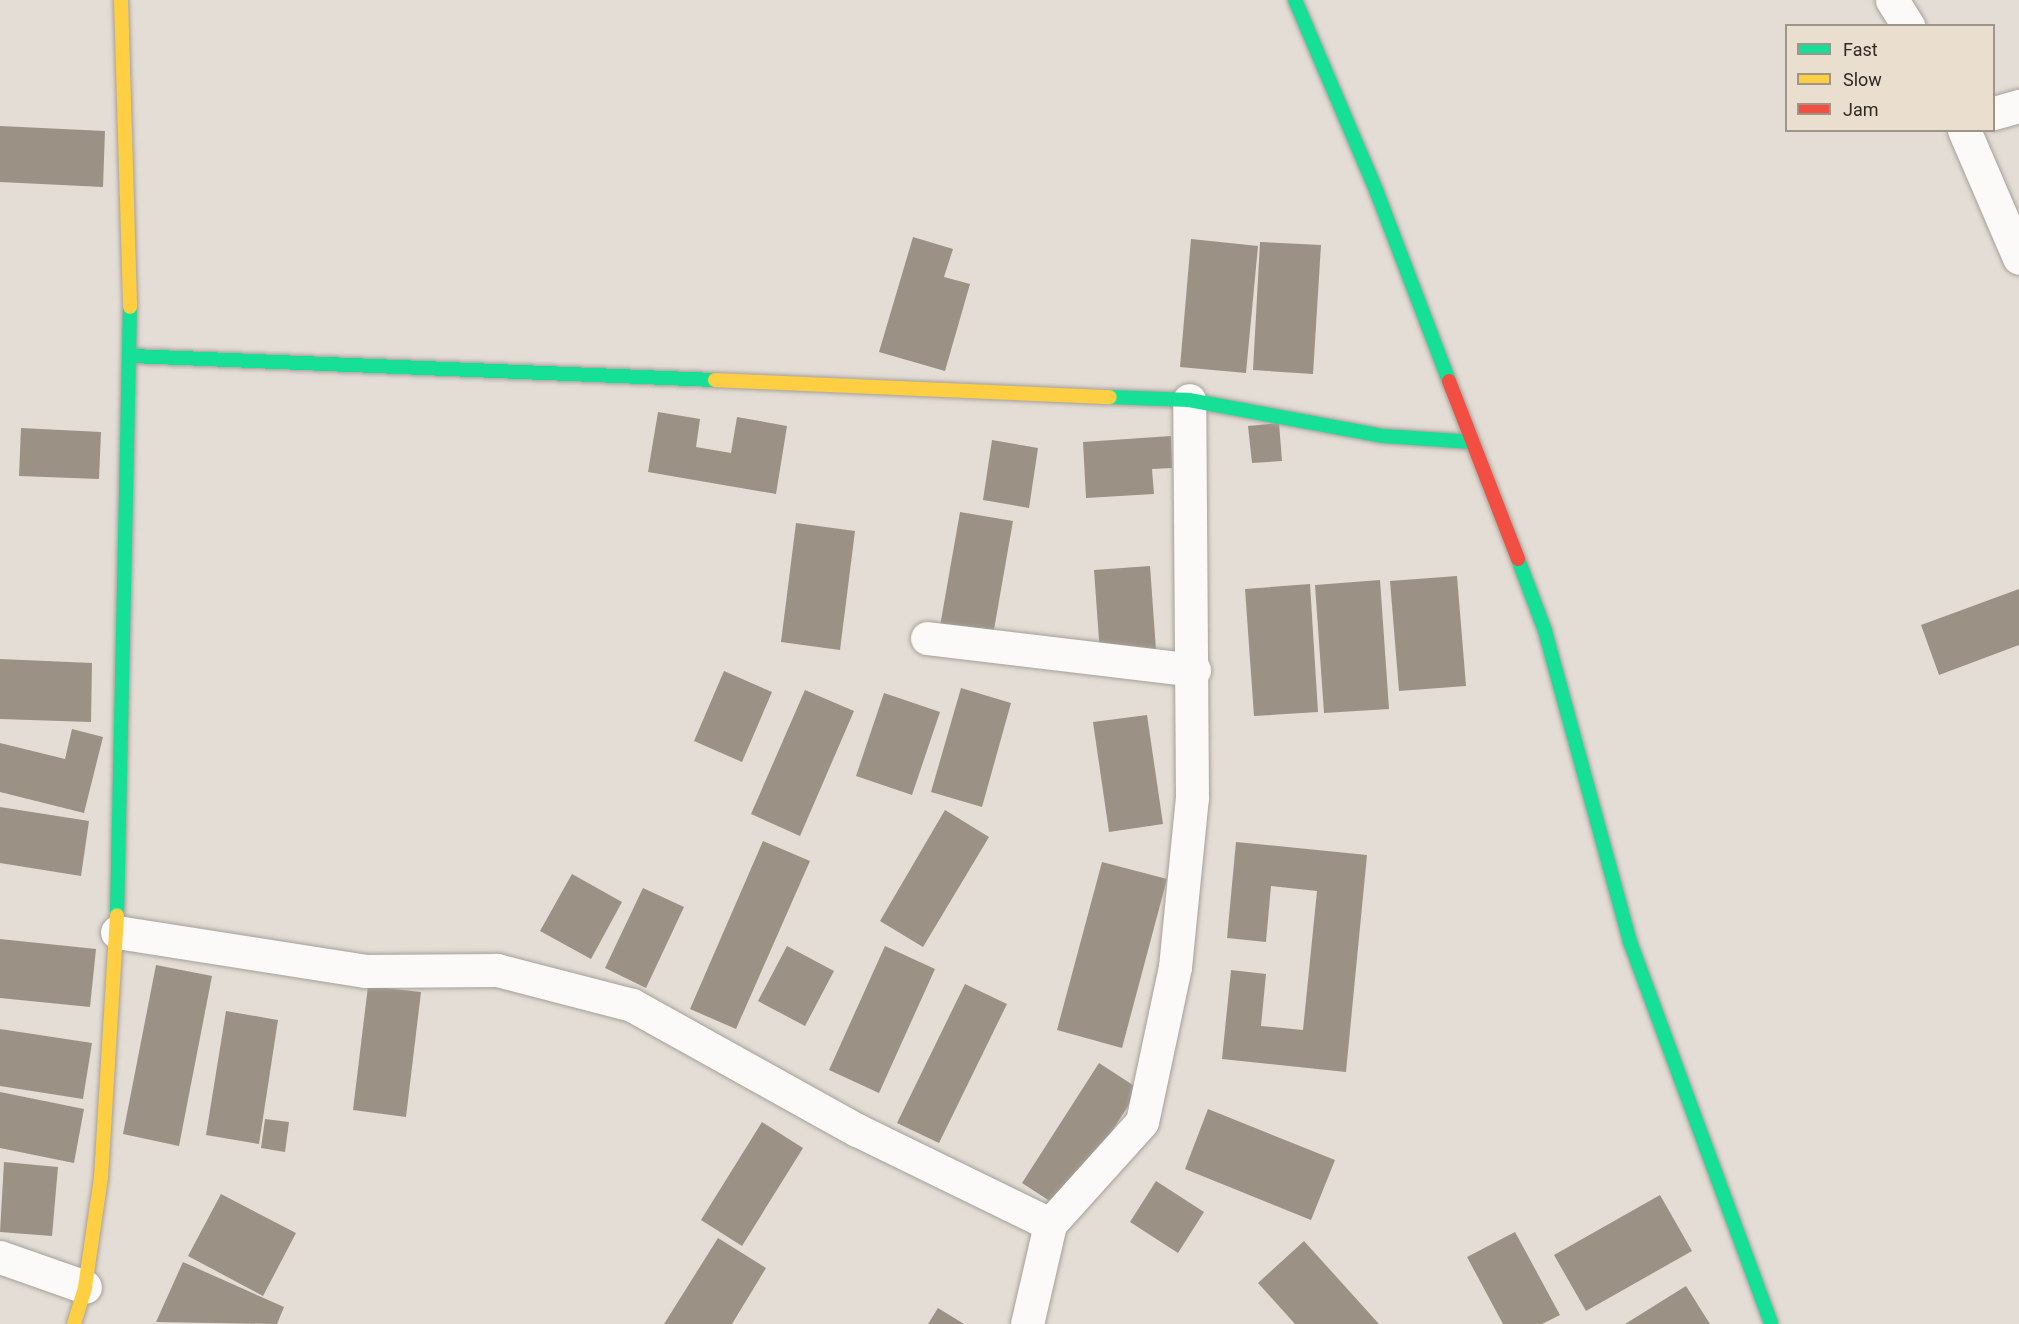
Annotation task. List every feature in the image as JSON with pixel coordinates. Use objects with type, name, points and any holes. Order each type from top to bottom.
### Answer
[{"type":"street","points":[[74,1324],[85,1287],[101,1178],[117,932],[132,356],[122,0]]},
{"type":"street","points":[[1295,0],[1376,190],[1558,672],[1630,942],[1772,1324]]},
{"type":"street","points":[[1892,0],[1907,24]]},
{"type":"street","points":[[1995,113],[2019,106]]},
{"type":"street","points":[[1965,132],[2019,258]]},
{"type":"street","points":[[132,356],[1190,400],[1384,436],[1472,442]]},
{"type":"street","points":[[1027,1324],[1050,1224],[1142,1122],[1175,967],[1192,798],[1190,735],[1194,670],[1190,400]]},
{"type":"street","points":[[927,638],[1194,670]]},
{"type":"street","points":[[117,932],[365,971],[497,970],[632,1005],[856,1130],[1050,1224]]},
{"type":"street","points":[[0,1257],[85,1287]]},
{"type":"building","points":[[0,126],[105,131],[103,187],[0,182]]},
{"type":"building","points":[[913,237],[953,249],[944,277],[970,284],[945,371],[879,352]]},
{"type":"building","points":[[1191,239],[1258,246],[1246,373],[1180,367]]},
{"type":"building","points":[[1260,242],[1321,245],[1313,374],[1253,370]]},
{"type":"building","points":[[658,412],[700,419],[696,447],[731,453],[737,417],[787,426],[776,494],[648,472]]},
{"type":"building","points":[[1279,423],[1282,461],[1252,463],[1248,426]]},
{"type":"building","points":[[21,428],[101,432],[99,479],[19,476]]},
{"type":"building","points":[[1171,436],[1172,468],[1152,469],[1154,494],[1086,498],[1083,442]]},
{"type":"building","points":[[992,440],[1038,448],[1029,508],[983,500]]},
{"type":"building","points":[[960,512],[1013,521],[992,641],[939,632]]},
{"type":"building","points":[[796,523],[855,531],[840,650],[781,642]]},
{"type":"building","points":[[1150,566],[1156,650],[1100,654],[1094,570]]},
{"type":"building","points":[[1457,576],[1466,686],[1399,691],[1390,581]]},
{"type":"building","points":[[1380,580],[1389,709],[1324,713],[1315,585]]},
{"type":"building","points":[[1310,584],[1318,712],[1254,716],[1245,589]]},
{"type":"building","points":[[2019,589],[2019,645],[1939,675],[1921,625]]},
{"type":"building","points":[[0,659],[92,663],[91,722],[0,719]]},
{"type":"building","points":[[724,671],[772,692],[742,762],[694,741]]},
{"type":"building","points":[[961,688],[1011,703],[982,807],[931,792]]},
{"type":"building","points":[[805,690],[854,711],[800,836],[751,814]]},
{"type":"building","points":[[884,693],[940,712],[912,795],[856,776]]},
{"type":"building","points":[[1147,715],[1163,824],[1109,832],[1093,722]]},
{"type":"building","points":[[72,729],[103,737],[84,813],[0,792],[0,743],[65,759]]},
{"type":"building","points":[[0,807],[89,821],[81,876],[0,863]]},
{"type":"building","points":[[945,810],[989,837],[923,947],[880,921]]},
{"type":"building","points":[[763,841],[810,861],[736,1029],[690,1009]]},
{"type":"building","points":[[1236,842],[1367,855],[1346,1072],[1222,1059],[1231,970],[1266,974],[1261,1026],[1303,1030],[1317,891],[1271,886],[1266,942],[1227,938]]},
{"type":"building","points":[[1102,862],[1167,879],[1122,1048],[1057,1030]]},
{"type":"building","points":[[572,874],[622,902],[591,959],[540,931]]},
{"type":"building","points":[[643,888],[684,907],[646,988],[605,968]]},
{"type":"building","points":[[0,939],[96,949],[90,1007],[0,998]]},
{"type":"building","points":[[787,946],[834,971],[805,1026],[758,1001]]},
{"type":"building","points":[[885,946],[935,969],[879,1093],[829,1070]]},
{"type":"building","points":[[156,965],[212,976],[179,1146],[123,1134]]},
{"type":"building","points":[[965,984],[1007,1004],[939,1143],[897,1123]]},
{"type":"building","points":[[368,986],[421,992],[406,1117],[353,1110]]},
{"type":"building","points":[[226,1011],[278,1020],[259,1144],[206,1135]]},
{"type":"building","points":[[0,1029],[92,1043],[83,1099],[0,1086]]},
{"type":"building","points":[[1099,1063],[1139,1089],[1062,1209],[1022,1183]]},
{"type":"building","points":[[0,1092],[84,1109],[74,1163],[0,1148]]},
{"type":"building","points":[[1208,1109],[1335,1160],[1311,1220],[1185,1169]]},
{"type":"building","points":[[265,1119],[289,1122],[285,1152],[261,1148]]},
{"type":"building","points":[[762,1122],[803,1148],[742,1246],[701,1220]]},
{"type":"building","points":[[4,1162],[58,1167],[52,1236],[0,1232]]},
{"type":"building","points":[[1156,1181],[1204,1212],[1178,1253],[1130,1222]]},
{"type":"building","points":[[221,1194],[296,1233],[263,1296],[188,1256]]},
{"type":"building","points":[[1660,1195],[1692,1251],[1586,1311],[1554,1255]]},
{"type":"building","points":[[1515,1232],[1560,1315],[1542,1324],[1503,1324],[1467,1257]]},
{"type":"building","points":[[718,1238],[766,1268],[732,1324],[664,1324]]},
{"type":"building","points":[[1304,1241],[1379,1324],[1295,1324],[1258,1283]]},
{"type":"building","points":[[183,1262],[284,1307],[277,1324],[156,1322]]},
{"type":"building","points":[[1686,1286],[1710,1324],[1625,1324]]},
{"type":"building","points":[[938,1308],[964,1324],[928,1324]]},
{"type":"traffic: fast","points":[[1295,0],[1376,190],[1449,381]]},
{"type":"traffic: fast","points":[[117,915],[130,307]]},
{"type":"traffic: fast","points":[[132,356],[715,380]]},
{"type":"traffic: fast","points":[[1110,397],[1189,400],[1384,436],[1472,442]]},
{"type":"traffic: fast","points":[[1518,559],[1545,631],[1630,942],[1771,1324]]},
{"type":"traffic: slow","points":[[121,0],[130,307]]},
{"type":"traffic: slow","points":[[715,380],[1110,397]]},
{"type":"traffic: slow","points":[[74,1324],[85,1287],[101,1177],[117,915]]},
{"type":"traffic: jam","points":[[1449,381],[1518,559]]}]
